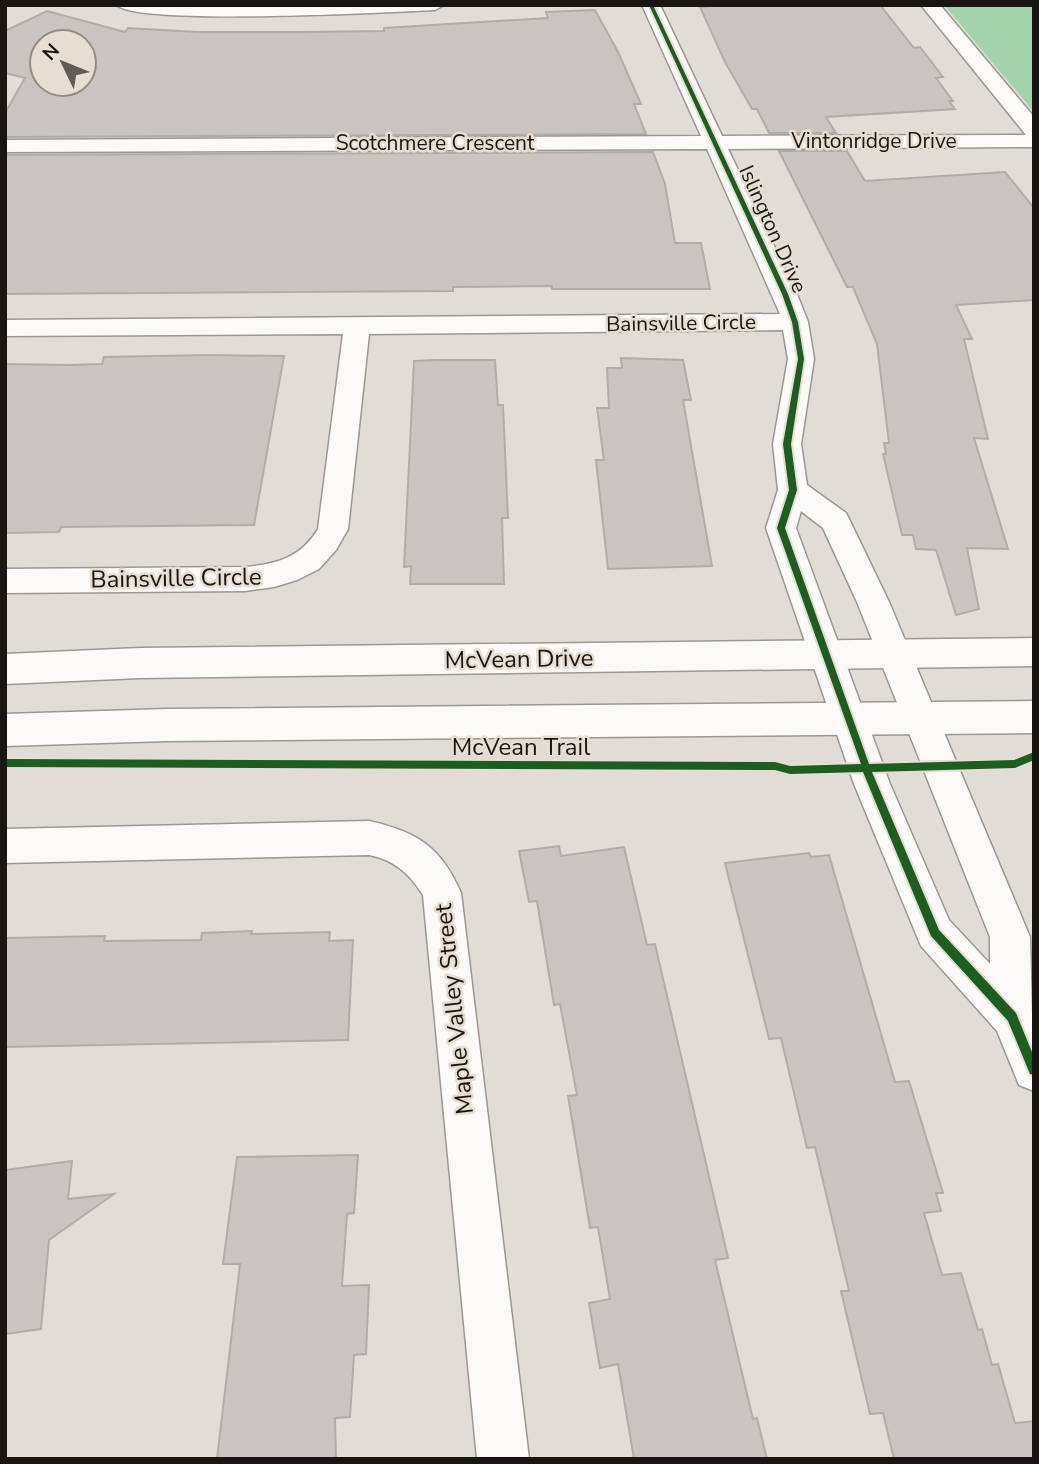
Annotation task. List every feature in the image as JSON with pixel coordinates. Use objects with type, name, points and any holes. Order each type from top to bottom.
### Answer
[{"type":"main road","name":"McVean Drive","points":[[5,669],[140,663],[1034,652]]},
{"type":"main road","points":[[5,730],[167,725],[1034,717]]},
{"type":"street","points":[[126,5],[220,11],[368,9],[435,5]]},
{"type":"street","points":[[651,5],[715,142]]},
{"type":"street","points":[[930,5],[1034,131]]},
{"type":"street","name":"Vintonridge Drive","points":[[715,142],[1034,141]]},
{"type":"street","name":"Scotchmere Crescent","points":[[5,146],[715,142]]},
{"type":"street","name":"Islington Drive","points":[[715,142],[794,322],[801,359],[787,444],[793,490],[781,528],[872,784],[935,933],[1012,1017]]},
{"type":"street","name":"Bainsville Circle","points":[[5,328],[794,322]]},
{"type":"street","name":"Bainsville Circle","points":[[5,581],[246,579],[277,576],[299,568],[316,556],[333,529],[357,326]]},
{"type":"street","points":[[793,490],[835,522],[873,602],[1010,937],[1012,1017],[1034,1070]]},
{"type":"street","name":"Maple Valley Street","points":[[5,846],[369,838],[393,842],[411,852],[431,869],[442,893],[503,1459]]},
{"type":"green space","points":[[944,5],[1034,5],[1034,112]]},
{"type":"building","points":[[880,5],[914,48],[920,47],[943,77],[936,78],[953,101],[949,101],[955,109],[826,117],[836,133],[769,133],[757,109],[752,109],[725,62],[700,7]]},
{"type":"building","points":[[595,10],[618,52],[641,104],[634,104],[646,134],[5,137],[5,113],[25,78],[5,73],[5,31],[47,11],[125,32],[128,28],[197,32],[384,31],[384,28],[548,18],[546,12]]},
{"type":"building","points":[[779,151],[847,151],[865,181],[1005,172],[1034,208],[1034,300],[956,305],[972,339],[964,339],[988,439],[974,438],[1008,549],[967,548],[979,609],[956,615],[936,550],[916,549],[913,535],[902,535],[883,454],[886,454],[884,443],[889,443],[877,344],[853,287],[847,287]]},
{"type":"building","points":[[653,152],[665,184],[675,243],[701,243],[710,289],[552,289],[552,286],[453,287],[453,291],[5,294],[5,155]]},
{"type":"building","points":[[284,356],[254,525],[61,527],[59,532],[5,533],[5,364],[102,364],[104,357]]},
{"type":"building","points":[[621,358],[683,360],[691,400],[683,400],[712,566],[608,569],[596,460],[604,460],[597,408],[609,408],[607,368],[622,368]]},
{"type":"building","points":[[495,360],[498,405],[503,405],[508,518],[502,518],[504,584],[410,584],[411,566],[404,567],[414,361]]},
{"type":"building","points":[[559,846],[561,856],[624,847],[647,945],[655,944],[728,1258],[715,1260],[753,1419],[757,1418],[767,1459],[634,1459],[618,1364],[600,1368],[589,1303],[610,1299],[598,1227],[590,1228],[568,1096],[577,1095],[560,1004],[554,1005],[537,901],[529,902],[519,851]]},
{"type":"building","points":[[809,853],[811,857],[829,855],[895,1082],[909,1081],[943,1193],[936,1193],[941,1211],[924,1213],[942,1275],[961,1273],[992,1365],[998,1364],[1015,1423],[1034,1421],[1034,1459],[894,1459],[883,1413],[870,1414],[841,1291],[849,1291],[815,1147],[807,1148],[781,1038],[769,1039],[725,863]]},
{"type":"building","points":[[252,931],[251,934],[330,932],[329,941],[353,940],[348,1040],[5,1047],[5,938],[105,936],[104,941],[201,940],[202,933]]},
{"type":"building","points":[[358,1155],[354,1213],[347,1214],[342,1286],[369,1285],[366,1354],[354,1355],[350,1417],[335,1418],[336,1459],[217,1459],[240,1264],[223,1264],[237,1157]]},
{"type":"building","points":[[72,1161],[68,1199],[114,1194],[49,1240],[41,1329],[5,1334],[5,1170]]},
{"type":"cycle path","points":[[651,5],[785,294],[795,322],[801,359],[787,444],[793,490],[781,528],[872,784],[935,933],[1012,1017],[1034,1070]]},
{"type":"cycle path","name":"McVean Trail","points":[[5,763],[775,766],[790,770],[1015,764],[1034,756]]}]
